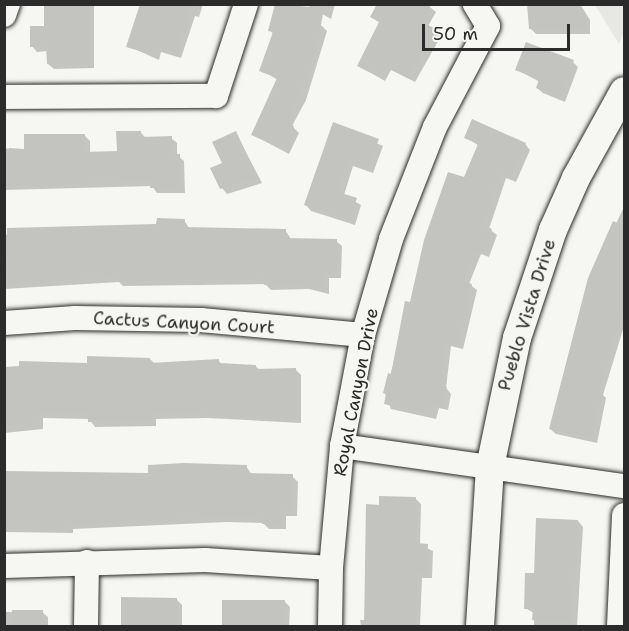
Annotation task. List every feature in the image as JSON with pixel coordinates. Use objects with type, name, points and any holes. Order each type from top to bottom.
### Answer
[{"type":"street","points":[[4,15],[8,4]]},
{"type":"street","points":[[4,97],[216,96],[246,4]]},
{"type":"street","name":"Royal Canyon Drive","points":[[330,627],[331,568],[342,446],[363,335],[391,239],[435,127],[488,26],[475,4]]},
{"type":"street","name":"Pueblo Vista Drive","points":[[480,627],[490,467],[504,387],[543,257],[576,178],[624,91]]},
{"type":"street","name":"Cactus Canyon Court","points":[[4,322],[75,318],[201,320],[363,335]]},
{"type":"street","points":[[342,446],[624,486]]},
{"type":"street","points":[[619,627],[624,515]]},
{"type":"street","points":[[4,566],[205,560],[331,568]]},
{"type":"street","points":[[86,627],[87,562]]},
{"type":"shaded area","points":[[595,5],[624,5],[624,32],[619,44]]},
{"type":"building","points":[[44,4],[88,4],[89,64],[47,64],[46,46],[30,47],[30,26],[44,26]]},
{"type":"building","points":[[140,4],[192,4],[176,54],[155,47],[153,55],[126,47]]},
{"type":"building","points":[[275,4],[324,8],[315,58],[286,122],[294,126],[284,149],[251,135],[277,78],[259,71],[273,32],[268,31]]},
{"type":"building","points":[[377,4],[431,4],[422,22],[436,29],[409,77],[385,66],[379,77],[357,66],[379,22],[370,17]]},
{"type":"building","points":[[527,4],[578,4],[579,13],[585,12],[586,29],[529,29]]},
{"type":"building","points":[[526,42],[574,60],[560,97],[536,88],[539,79],[515,70]]},
{"type":"building","points":[[472,119],[526,143],[510,178],[500,173],[483,225],[492,229],[483,253],[475,250],[463,281],[472,284],[457,345],[446,342],[440,386],[447,387],[442,405],[433,403],[431,415],[384,404],[386,394],[383,393],[388,373],[391,374],[405,301],[410,302],[424,240],[448,172],[464,177],[478,144],[464,138]]},
{"type":"building","points":[[333,122],[379,139],[367,169],[348,161],[338,192],[357,198],[349,220],[304,205]]},
{"type":"building","points":[[116,131],[141,131],[141,137],[172,136],[172,154],[180,154],[180,188],[150,188],[150,181],[8,186],[9,148],[24,149],[24,134],[85,134],[85,152],[117,151]]},
{"type":"building","points":[[236,131],[257,177],[220,189],[210,168],[222,163],[212,142]]},
{"type":"building","points":[[157,218],[185,219],[184,227],[286,229],[286,238],[337,239],[336,273],[324,273],[324,289],[305,288],[305,284],[264,285],[263,279],[116,281],[116,277],[8,284],[7,228],[156,224]]},
{"type":"building","points":[[613,221],[624,226],[624,310],[598,390],[602,391],[592,438],[549,429],[588,278]]},
{"type":"building","points":[[87,356],[150,358],[150,363],[219,359],[219,363],[256,365],[256,369],[296,368],[296,418],[203,416],[203,413],[151,414],[152,421],[88,422],[88,414],[38,413],[39,424],[4,425],[4,367],[19,366],[19,361],[87,363]]},
{"type":"building","points":[[184,463],[247,465],[247,473],[293,474],[292,511],[281,511],[281,524],[262,524],[262,518],[220,517],[68,524],[68,528],[4,526],[4,471],[148,473],[148,465]]},
{"type":"building","points":[[379,496],[416,497],[415,543],[428,544],[427,573],[417,573],[415,627],[364,627],[366,504],[379,505]]},
{"type":"building","points":[[536,518],[578,520],[572,621],[532,620],[533,609],[524,609],[525,573],[534,573]]},
{"type":"building","points":[[121,597],[177,598],[177,623],[121,627]]},
{"type":"building","points":[[222,600],[285,600],[285,626],[222,626]]},
{"type":"building","points":[[12,610],[43,610],[43,626],[12,626]]}]
